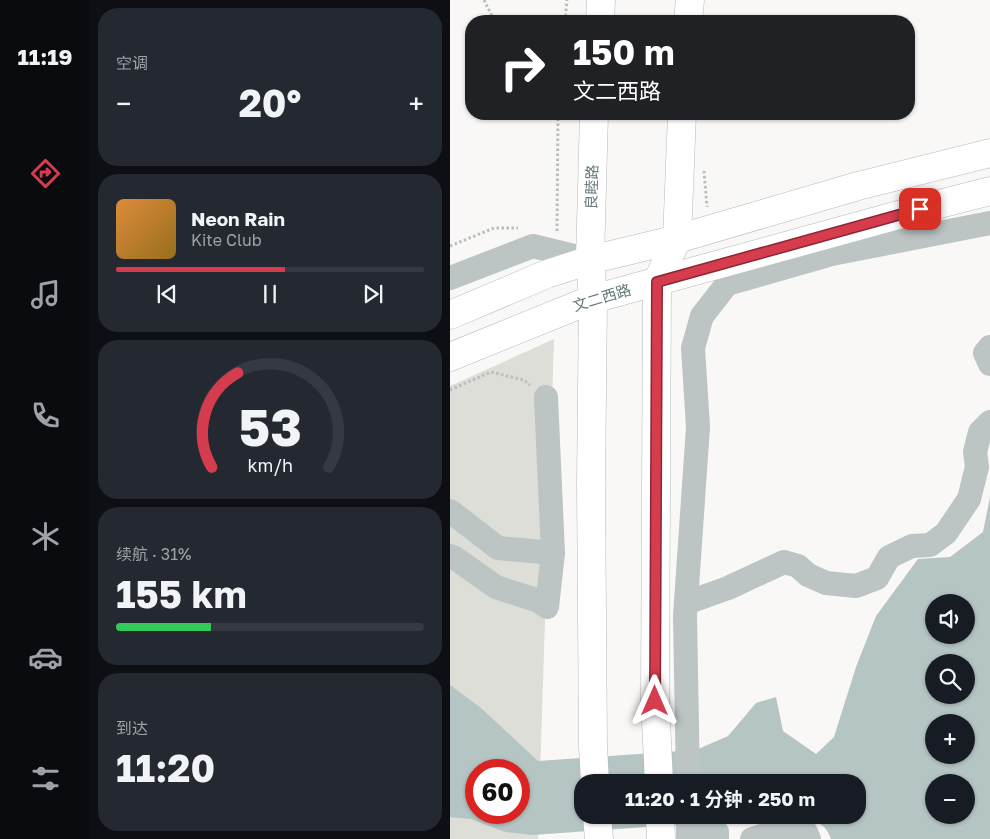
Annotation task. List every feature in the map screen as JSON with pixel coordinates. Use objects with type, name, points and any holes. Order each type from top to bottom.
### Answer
[{"type":"main road","points":[[600,15],[601,0]]},
{"type":"main road","points":[[689,15],[690,0]]},
{"type":"main road","name":"良睦路","points":[[594,120],[590,260],[593,299],[591,484],[595,774]]},
{"type":"main road","points":[[659,774],[655,701],[657,282],[677,239],[682,120]]},
{"type":"main road","points":[[450,315],[547,274],[590,260],[677,239],[858,186],[988,154]]},
{"type":"main road","name":"文二西路","points":[[450,357],[593,299],[990,191]]},
{"type":"main road","points":[[598,824],[599,839]]},
{"type":"lane","points":[[688,774],[686,603],[698,427],[693,348],[702,316],[727,284],[832,254],[990,223]]},
{"type":"lane","points":[[450,278],[554,238],[590,260]]},
{"type":"lane","points":[[990,347],[985,353],[990,364]]},
{"type":"lane","points":[[450,556],[496,587],[539,601],[546,607],[553,553],[546,397]]},
{"type":"lane","points":[[686,603],[728,588],[784,562],[798,566],[808,575],[826,583],[856,586],[876,578],[889,557],[912,546],[930,545],[946,533],[969,499],[976,467],[975,452],[980,432],[990,422]]},
{"type":"lane","points":[[450,511],[498,548],[553,553]]},
{"type":"lane","points":[[688,828],[717,832],[717,839]]},
{"type":"lane","points":[[752,839],[764,835],[806,832],[809,839]]},
{"type":"path","points":[[484,0],[492,15]]},
{"type":"path","points":[[566,15],[567,0]]},
{"type":"path","points":[[554,238],[558,120]]},
{"type":"path","points":[[450,246],[494,228],[522,228]]},
{"type":"shaded area","points":[[554,339],[538,839],[450,839],[450,386]]},
{"type":"shaded area","points":[[990,497],[990,839],[831,839],[821,824],[866,824],[866,774],[574,774],[574,824],[689,824],[532,835],[505,832],[484,824],[530,824],[530,759],[465,759],[465,818],[450,817],[450,685],[481,708],[538,761],[696,750],[728,736],[756,703],[776,697],[783,731],[816,754],[834,737],[856,667],[876,616],[918,559],[950,557],[983,532]]},
{"type":"route","points":[[655,701],[657,282],[920,209]]}]
